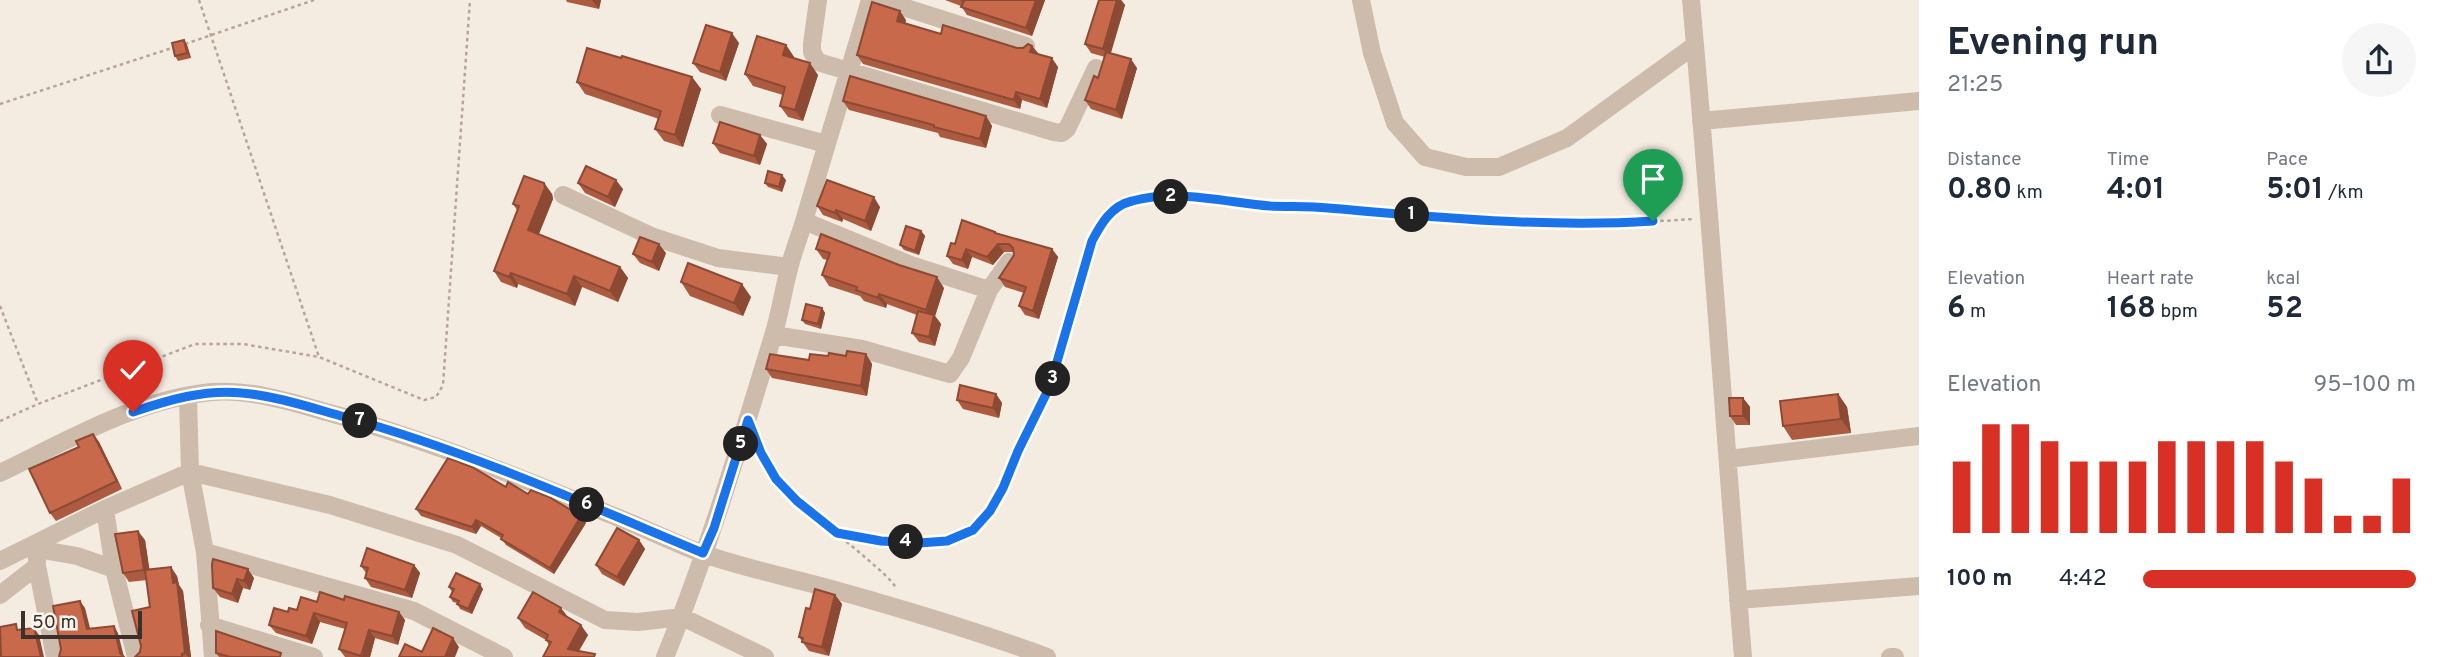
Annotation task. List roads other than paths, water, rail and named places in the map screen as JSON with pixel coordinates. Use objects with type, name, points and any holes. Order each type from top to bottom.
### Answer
[{"type":"street","points":[[818,0],[811,44],[818,62],[1062,133],[1073,121],[1096,68]]},
{"type":"street","points":[[665,657],[714,528],[748,420],[774,335],[789,267],[870,0]]},
{"type":"street","points":[[881,0],[1026,46]]},
{"type":"street","points":[[1361,0],[1372,53],[1395,123],[1425,157],[1466,167],[1499,167],[1567,138],[1695,45]]},
{"type":"street","points":[[1691,0],[1719,320],[1743,657]]},
{"type":"street","points":[[1701,121],[1919,102]]},
{"type":"street","points":[[720,115],[826,144]]},
{"type":"street","points":[[563,195],[651,236],[718,258],[789,267]]},
{"type":"street","points":[[804,221],[911,265],[989,290]]},
{"type":"street","points":[[774,335],[862,349],[950,374],[961,358],[989,290],[1009,262]]},
{"type":"street","points":[[0,473],[113,420],[156,404],[212,392],[241,392],[264,396],[381,427],[498,468],[703,553],[909,610],[1047,657]]},
{"type":"street","points":[[188,396],[190,472],[205,552],[213,657]]},
{"type":"street","points":[[1728,459],[1919,436]]},
{"type":"street","points":[[4,592],[37,553],[105,509],[190,472],[330,505],[457,545],[605,620],[638,622],[682,617],[765,657]]},
{"type":"street","points":[[105,509],[114,569],[136,657]]},
{"type":"street","points":[[205,552],[414,611],[504,657]]},
{"type":"street","points":[[37,553],[55,657]]},
{"type":"street","points":[[0,561],[37,553],[77,556],[114,569]]},
{"type":"street","points":[[1738,600],[1919,586]]},
{"type":"street","points":[[4,592],[43,593]]},
{"type":"street","points":[[209,625],[314,657]]}]
